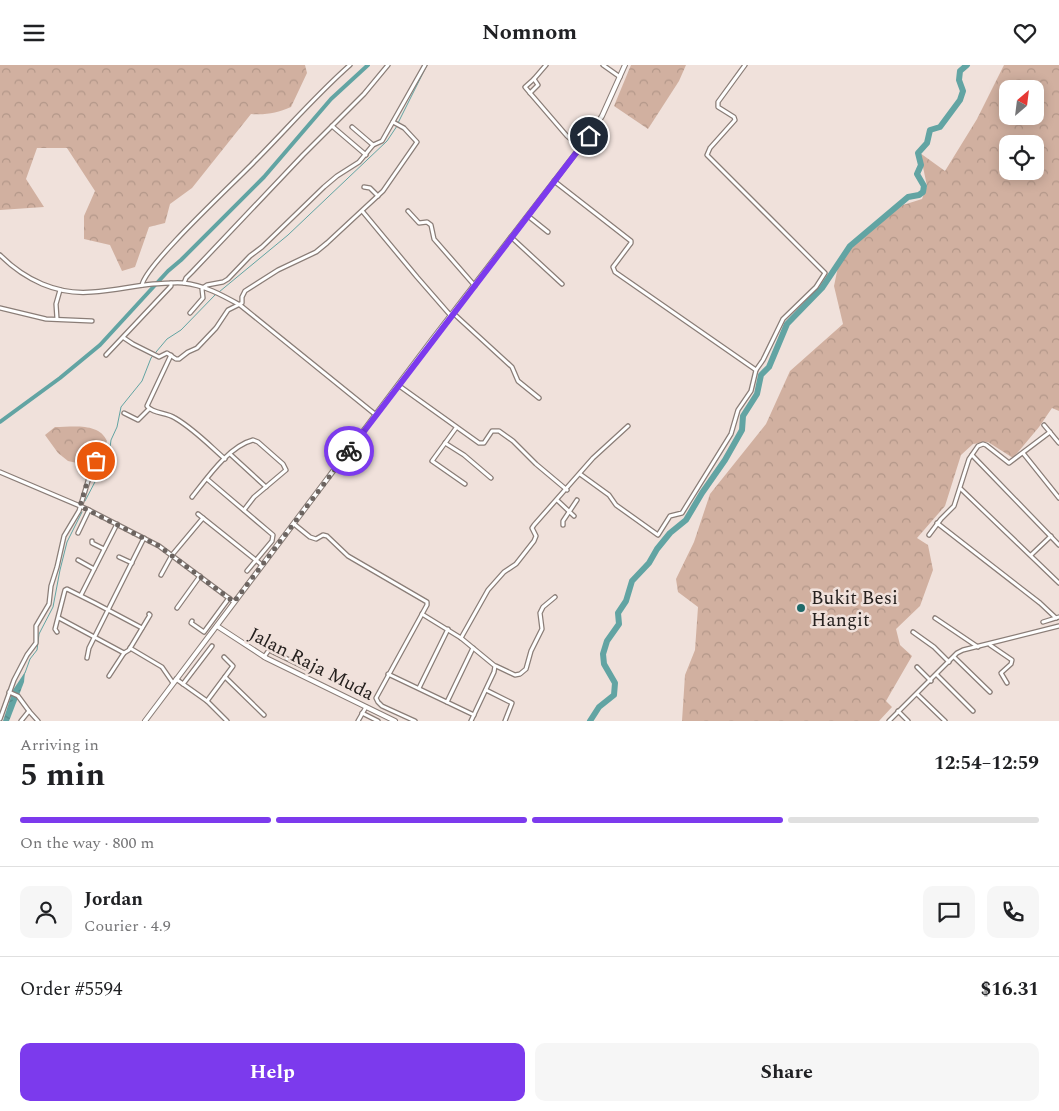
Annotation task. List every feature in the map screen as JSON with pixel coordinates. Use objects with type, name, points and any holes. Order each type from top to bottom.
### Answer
[{"type":"street","points":[[142,285],[146,275],[180,237],[350,65]]},
{"type":"street","points":[[184,283],[192,271],[364,94],[388,65]]},
{"type":"street","points":[[204,287],[226,281],[324,187],[359,162],[374,145],[382,141],[424,65]]},
{"type":"street","points":[[546,65],[525,87],[567,136],[580,147]]},
{"type":"street","points":[[603,65],[620,77]]},
{"type":"street","points":[[145,721],[598,123],[626,65]]},
{"type":"street","points":[[580,474],[609,495],[616,505],[658,535],[670,516],[682,513],[731,433],[738,410],[751,391],[756,370],[763,360],[783,319],[816,287],[825,273],[707,155],[710,148],[735,120],[734,117],[717,104],[745,65]]},
{"type":"street","points":[[530,93],[538,85],[534,79]]},
{"type":"street","points":[[124,337],[160,357],[168,353],[179,359],[188,352],[194,351],[210,335],[228,310],[240,305],[245,291],[278,270],[320,249],[378,196],[390,182],[417,142],[401,126],[394,122]]},
{"type":"street","points":[[332,126],[366,155]]},
{"type":"street","points":[[352,127],[374,145]]},
{"type":"street","points":[[554,181],[631,241],[613,267],[615,272],[756,370]]},
{"type":"street","points":[[364,187],[370,189],[378,196]]},
{"type":"street","points":[[362,211],[416,277],[452,315],[512,367],[520,383],[539,398]]},
{"type":"street","points":[[408,211],[417,222],[427,222],[431,225],[434,239],[475,286]]},
{"type":"street","points":[[528,216],[548,232]]},
{"type":"street","points":[[512,237],[562,284]]},
{"type":"street","points":[[0,255],[15,269],[31,279],[60,290],[91,292],[142,285],[184,283],[214,291],[240,305],[376,415]]},
{"type":"street","points":[[106,355],[171,287],[171,283]]},
{"type":"street","points":[[190,313],[203,297],[202,289],[204,287]]},
{"type":"street","points":[[57,319],[56,304],[60,290]]},
{"type":"street","points":[[0,308],[30,316],[92,321]]},
{"type":"street","points":[[149,409],[148,403],[171,355]]},
{"type":"street","points":[[398,385],[479,443],[484,443],[492,431],[499,431],[513,441],[536,464],[567,490]]},
{"type":"street","points":[[124,413],[138,420],[149,409]]},
{"type":"street","points":[[149,409],[178,419],[225,459]]},
{"type":"street","points":[[1044,425],[1059,443]]},
{"type":"street","points":[[461,638],[491,587],[504,572],[516,564],[534,541],[536,536],[532,528],[534,525],[567,490],[593,458],[628,426]]},
{"type":"street","points":[[456,428],[432,461],[466,484]]},
{"type":"street","points":[[929,535],[937,523],[954,506],[961,489],[967,464],[978,446],[983,444],[1008,463],[1050,432]]},
{"type":"street","points":[[192,497],[230,454],[242,444],[253,440],[258,442],[282,464],[286,471],[266,487],[244,510]]},
{"type":"street","points":[[445,443],[464,455],[491,478]]},
{"type":"street","points":[[1023,453],[1059,498]]},
{"type":"street","points":[[230,454],[266,487]]},
{"type":"street","points":[[972,455],[1059,545]]},
{"type":"street","points":[[0,719],[27,655],[36,643],[36,626],[50,604],[51,586],[64,536],[75,519],[96,461]]},
{"type":"street","points":[[0,472],[89,510],[144,538],[172,555],[234,602]]},
{"type":"street","points":[[207,479],[271,533],[273,537],[247,571]]},
{"type":"street","points":[[961,489],[1059,583]]},
{"type":"street","points":[[557,500],[574,516]]},
{"type":"street","points":[[563,525],[563,521],[577,500]]},
{"type":"street","points":[[78,533],[89,510]]},
{"type":"street","points":[[198,514],[262,565]]},
{"type":"street","points":[[161,575],[172,555],[203,518]]},
{"type":"street","points":[[937,523],[1057,618]]},
{"type":"street","points":[[81,595],[117,524]]},
{"type":"street","points":[[294,524],[310,537],[316,539],[323,535],[327,536],[346,555],[426,601],[427,604],[377,694],[376,701],[382,706],[415,721]]},
{"type":"street","points":[[1031,555],[1051,536]]},
{"type":"street","points":[[87,658],[89,648],[144,538]]},
{"type":"street","points":[[92,541],[92,543],[104,549]]},
{"type":"street","points":[[119,557],[132,563]]},
{"type":"street","points":[[78,560],[94,569]]},
{"type":"street","points":[[177,609],[200,576]]},
{"type":"street","points":[[57,632],[54,629],[65,591],[69,590],[142,628]]},
{"type":"street","points":[[422,614],[461,638],[495,666],[514,675],[520,675],[526,669],[531,651],[542,629],[540,613],[543,607],[556,597]]},
{"type":"street","points":[[192,621],[204,632],[229,598]]},
{"type":"street","points":[[109,675],[124,653],[130,648],[150,615],[149,613]]},
{"type":"street","points":[[59,617],[124,653]]},
{"type":"street","points":[[935,618],[979,647]]},
{"type":"street","points":[[1043,622],[1057,618]]},
{"type":"street","name":"Jalan Raja Muda","points":[[217,626],[264,657],[395,721]]},
{"type":"street","points":[[889,721],[963,650],[1059,626]]},
{"type":"street","points":[[419,689],[448,629]]},
{"type":"street","points":[[913,632],[934,647],[949,663]]},
{"type":"street","points":[[990,644],[1012,660],[1011,664],[1001,673],[1007,683]]},
{"type":"street","points":[[183,684],[212,646]]},
{"type":"street","points":[[130,648],[162,667],[172,683]]},
{"type":"street","points":[[447,702],[473,648]]},
{"type":"street","points":[[264,657],[269,650],[306,668]]},
{"type":"street","points":[[207,701],[233,666],[224,657]]},
{"type":"street","points":[[954,657],[990,692]]},
{"type":"street","points":[[471,721],[495,666]]},
{"type":"street","points":[[917,667],[931,681]]},
{"type":"street","points":[[388,674],[474,715]]},
{"type":"street","points":[[937,675],[973,711]]},
{"type":"street","points":[[225,677],[264,715]]},
{"type":"street","points":[[176,679],[207,701],[226,721]]},
{"type":"street","points":[[486,690],[512,703],[505,721]]},
{"type":"street","points":[[10,693],[18,696],[38,721]]},
{"type":"street","points":[[917,694],[945,721]]},
{"type":"street","points":[[358,721],[366,707]]},
{"type":"street","points":[[20,721],[29,711]]},
{"type":"street","points":[[898,711],[908,721]]},
{"type":"street","points":[[362,713],[378,721]]},
{"type":"green space","points":[[0,65],[305,65],[307,73],[291,107],[272,113],[251,114],[192,188],[170,204],[165,223],[149,227],[135,267],[122,271],[110,245],[84,239],[84,216],[95,191],[67,148],[37,148],[26,179],[44,207],[0,210]]},
{"type":"green space","points":[[631,65],[686,65],[679,81],[648,129],[614,106]]},
{"type":"green space","points":[[1004,65],[1059,65],[1059,411],[1052,408],[1013,458],[988,442],[973,444],[961,455],[945,506],[917,538],[928,545],[933,570],[920,606],[896,629],[900,645],[912,656],[886,701],[892,707],[879,721],[682,721],[685,675],[695,650],[698,607],[678,592],[676,579],[694,542],[710,494],[766,424],[790,371],[843,324],[834,286],[839,262],[848,247],[875,224],[903,205],[922,199],[927,186],[920,153],[945,171],[977,119]]},
{"type":"green space","points":[[77,426],[92,428],[103,435],[107,441],[99,459],[91,470],[68,461],[58,453],[45,435],[55,427]]},
{"type":"water","points":[[25,672],[24,682],[9,721],[3,721],[13,690]]},
{"type":"waterway","points":[[0,422],[60,378],[100,345],[168,271],[264,177],[331,99],[368,65]]},
{"type":"waterway","points":[[398,123],[427,65]]},
{"type":"waterway","points":[[590,721],[599,707],[614,695],[615,683],[604,664],[603,654],[607,641],[619,624],[618,613],[626,601],[632,581],[649,563],[670,533],[686,520],[725,460],[742,430],[743,416],[757,394],[761,375],[769,367],[787,324],[822,288],[850,246],[908,197],[919,195],[923,192],[924,186],[917,174],[921,165],[918,153],[927,143],[930,130],[940,127],[960,100],[963,91],[959,80],[960,71],[967,65]]},
{"type":"waterway","points":[[219,292],[288,235],[387,141],[397,126]]},
{"type":"waterway","points":[[85,501],[109,455],[111,440],[117,427],[121,407],[142,381],[151,358],[167,339],[181,330],[216,294]]},
{"type":"waterway","points":[[25,673],[30,659],[37,650],[39,634],[53,607],[67,542],[82,512]]},
{"type":"way so far","points":[[96,461],[89,476],[80,506],[159,546],[234,602],[349,451]]},
{"type":"place","name":"Bukit Besi Hangit","points":[[801,608]]},
{"type":"route","points":[[349,451],[589,136]]}]
